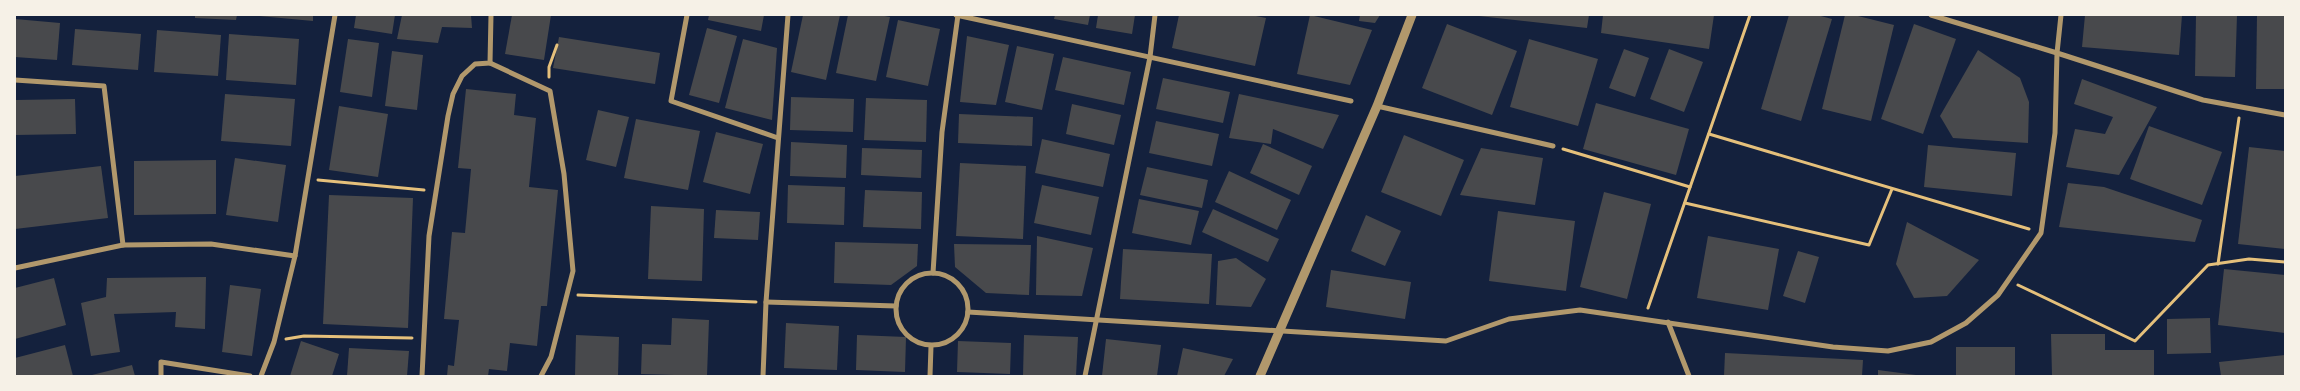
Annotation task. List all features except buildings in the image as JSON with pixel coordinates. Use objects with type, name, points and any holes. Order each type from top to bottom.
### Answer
[{"type":"street","points":[[261,376],[274,342],[295,256],[335,15]]},
{"type":"street","points":[[490,63],[491,15]]},
{"type":"street","points":[[687,15],[671,101],[778,138]]},
{"type":"street","points":[[762,376],[788,15]]},
{"type":"street","points":[[933,273],[942,132],[957,15],[1351,101]]},
{"type":"street","points":[[1085,376],[1150,57],[1155,15]]},
{"type":"street","points":[[1260,376],[1377,106],[1412,15]]},
{"type":"street","points":[[1931,15],[2203,100],[2285,115]]},
{"type":"street","points":[[968,312],[1446,341],[1509,319],[1580,310],[1833,346],[1888,351],[1931,342],[1966,324],[1998,295],[2042,233],[2055,133],[2057,53],[2061,15]]},
{"type":"street","points":[[422,376],[429,236],[453,94],[462,76],[475,64],[490,63],[550,90],[564,174],[573,271],[551,357],[541,376]]},
{"type":"street","points":[[15,80],[104,86],[123,245]]},
{"type":"street","points":[[1377,106],[1553,146]]},
{"type":"street","points":[[15,268],[123,245],[211,244],[295,256]]},
{"type":"street","points":[[933,273],[955,281],[967,300],[968,312],[966,323],[956,336],[942,344],[931,346],[919,343],[901,329],[897,318],[896,306],[904,286],[922,274],[933,273]]},
{"type":"street","points":[[766,302],[896,306]]},
{"type":"street","points":[[1668,322],[1689,376]]},
{"type":"street","points":[[930,376],[931,346]]},
{"type":"street","points":[[161,376],[161,362],[250,376]]},
{"type":"path","points":[[1644,318],[1750,15]]},
{"type":"path","points":[[550,90],[549,67],[557,45]]},
{"type":"path","points":[[2218,264],[2241,108]]},
{"type":"path","points":[[1708,134],[2042,233]]},
{"type":"path","points":[[1553,146],[1690,187]]},
{"type":"path","points":[[308,179],[436,192]]},
{"type":"path","points":[[1685,202],[1869,245],[1892,189]]},
{"type":"path","points":[[2009,280],[2135,341],[2208,265],[2249,259],[2285,262]]},
{"type":"path","points":[[567,294],[746,301]]},
{"type":"path","points":[[274,342],[304,336],[424,338]]}]
